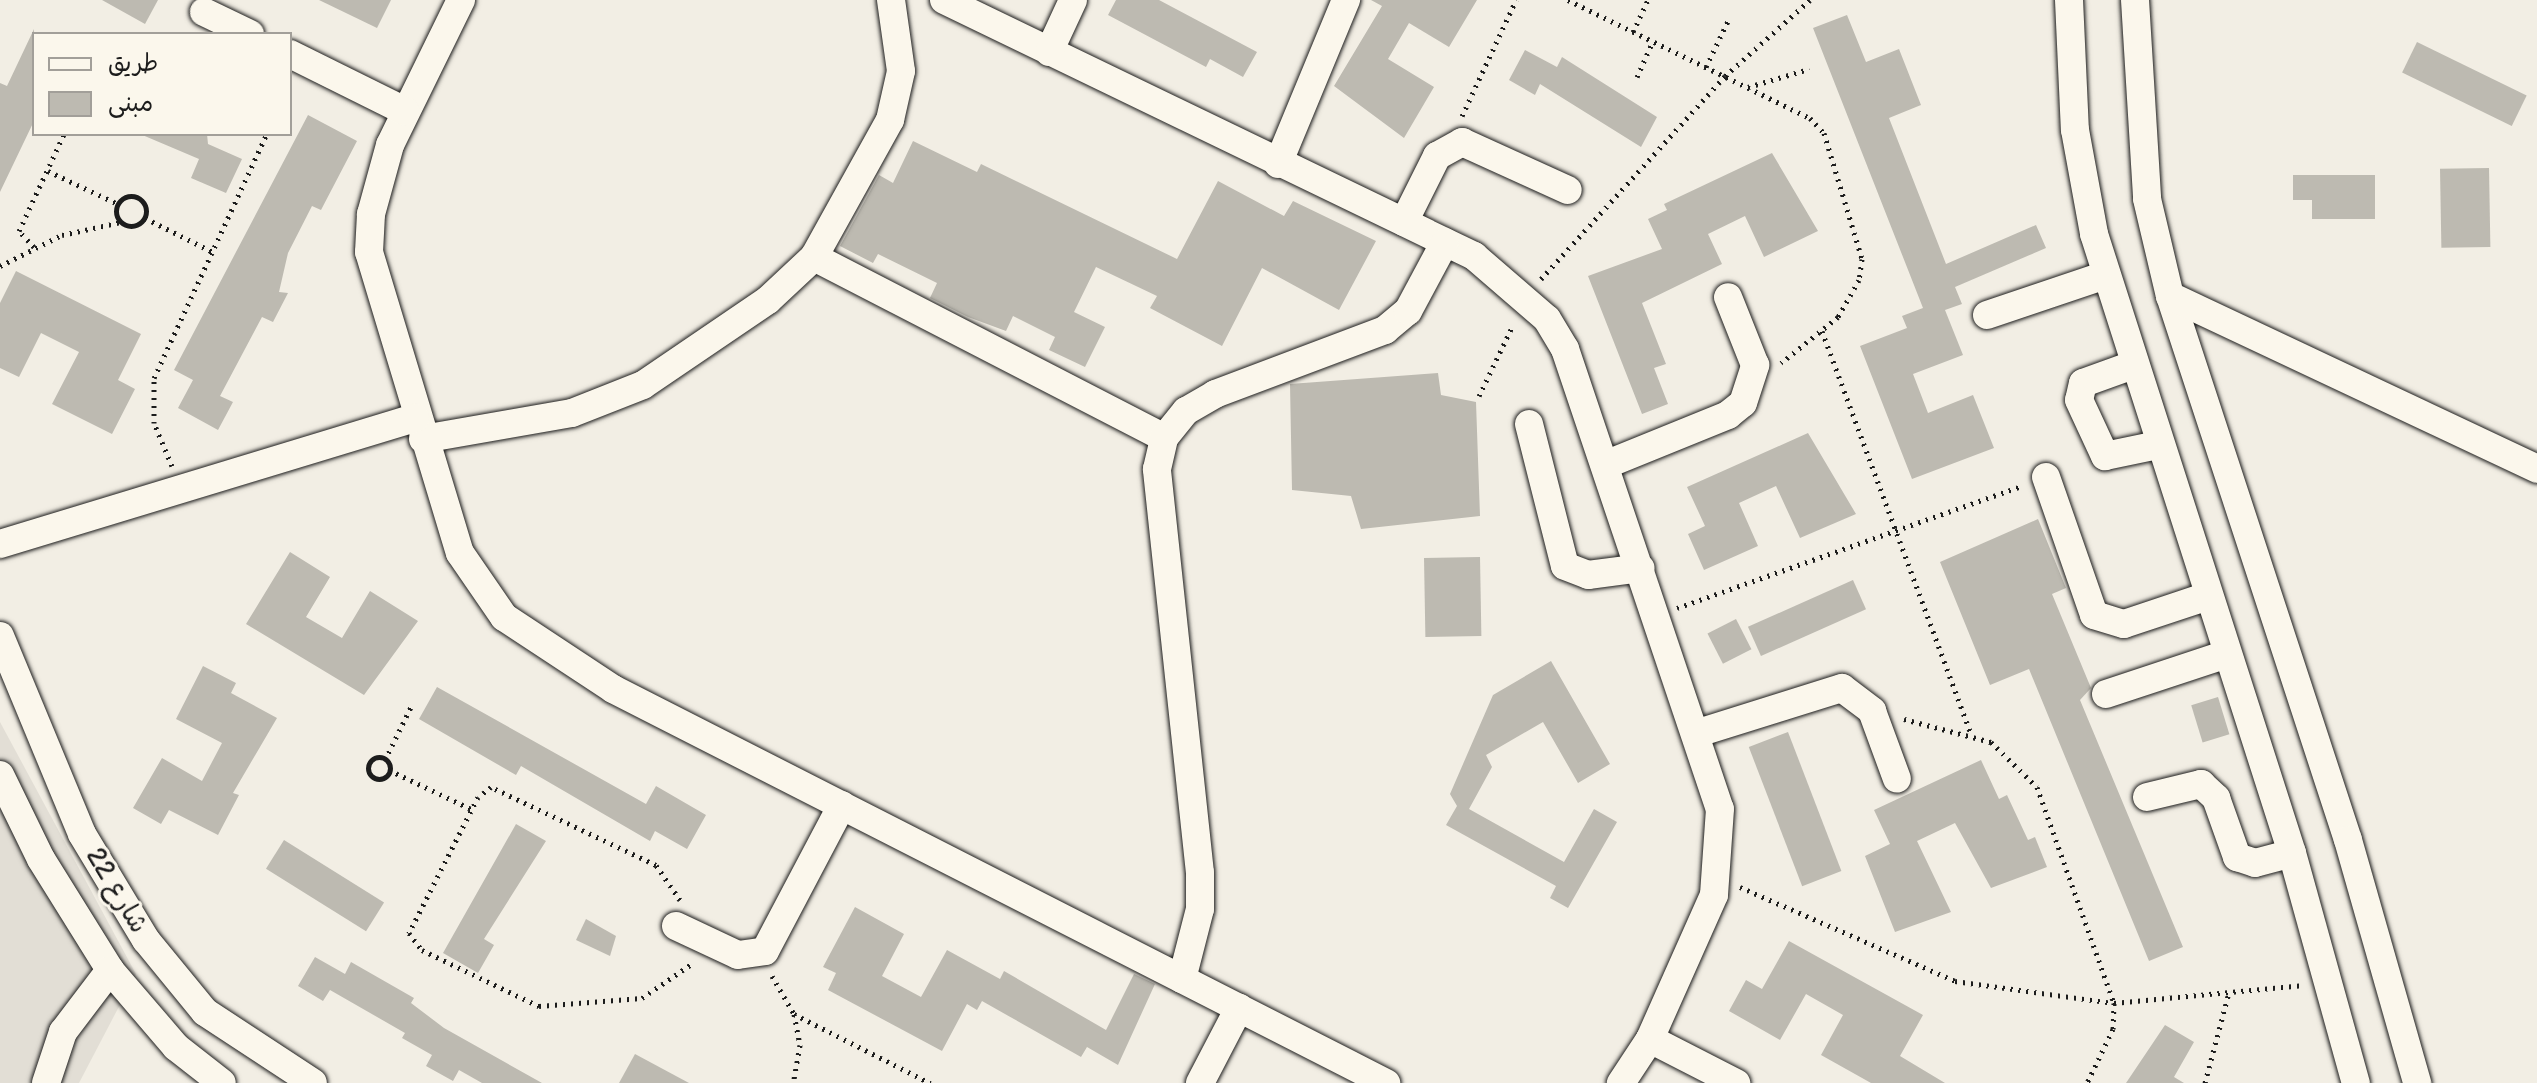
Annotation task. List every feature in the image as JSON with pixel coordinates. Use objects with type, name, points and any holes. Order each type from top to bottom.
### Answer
[{"type":"street","points":[[461,0],[405,111],[378,180],[369,252],[419,428],[460,553],[514,625],[613,689],[1386,1083]]},
{"type":"street","points":[[0,544],[182,489],[419,428],[572,413],[643,385],[709,347],[814,257],[890,120],[901,71],[891,0]]},
{"type":"street","points":[[944,0],[1278,164],[1445,242],[1527,294],[1565,349],[1698,733],[1720,809],[1717,876],[1699,935],[1650,1039],[1621,1083]]},
{"type":"street","points":[[1049,52],[1073,0]]},
{"type":"street","points":[[1278,164],[1346,0]]},
{"type":"street","points":[[2069,0],[2075,130],[2106,275],[2158,445],[2292,853],[2356,1083]]},
{"type":"street","points":[[2135,0],[2147,199],[2170,296],[2348,840],[2417,1083]]},
{"type":"street","points":[[204,12],[246,32]]},
{"type":"street","points":[[292,55],[405,111]]},
{"type":"street","points":[[1404,222],[1448,146],[1477,145],[1568,190]]},
{"type":"street","points":[[1182,979],[1200,909],[1200,873],[1157,469],[1164,438],[1186,411],[1215,394],[1385,330],[1408,311],[1445,242]]},
{"type":"street","points":[[814,257],[1164,438]]},
{"type":"street","points":[[1987,315],[2106,275]]},
{"type":"street","points":[[2170,296],[2537,469]]},
{"type":"street","points":[[1605,465],[1728,415],[1753,385],[1755,365],[1728,297]]},
{"type":"street","points":[[2133,365],[2083,383],[2079,400],[2105,456],[2158,445]]},
{"type":"street","points":[[1529,424],[1565,566],[1588,575],[1641,568]]},
{"type":"street","points":[[2046,477],[2094,615],[2124,624],[2208,596]]},
{"type":"street","name":"شارع 22","points":[[0,636],[82,834],[146,940],[205,1012],[313,1083]]},
{"type":"street","points":[[2106,694],[2227,654]]},
{"type":"street","points":[[1698,733],[1822,690],[1860,695],[1872,711],[1897,779]]},
{"type":"street","name":"شارع 22","points":[[0,775],[41,859],[110,970],[176,1047],[222,1083]]},
{"type":"street","points":[[2147,797],[2201,784],[2216,798],[2237,857],[2255,863],[2292,853]]},
{"type":"street","points":[[676,926],[715,945],[752,957],[775,942],[842,805]]},
{"type":"street","points":[[46,1083],[63,1032],[110,970]]},
{"type":"street","points":[[1200,1083],[1239,1008]]},
{"type":"street","points":[[1650,1039],[1736,1083]]},
{"type":"path","points":[[1448,146],[1516,0]]},
{"type":"path","points":[[1568,0],[1810,118],[1832,161],[1862,259],[1850,299],[1822,331],[1753,385]]},
{"type":"path","points":[[1633,32],[1648,0]]},
{"type":"path","points":[[1479,396],[1527,294],[1725,76],[1810,0]]},
{"type":"path","points":[[1706,67],[1729,19]]},
{"type":"path","points":[[1637,77],[1653,41]]},
{"type":"path","points":[[1747,87],[1809,69]]},
{"type":"path","points":[[34,247],[19,231],[63,136]]},
{"type":"path","points":[[182,489],[154,423],[154,378],[266,136]]},
{"type":"path","points":[[48,171],[118,204],[142,200],[145,218]]},
{"type":"path","points":[[118,204],[121,222]]},
{"type":"path","points":[[0,266],[34,247],[145,218],[213,252]]},
{"type":"path","points":[[1822,331],[1899,529],[1971,734]]},
{"type":"path","points":[[1658,615],[2046,477]]},
{"type":"path","points":[[412,705],[385,760],[389,770],[471,809]]},
{"type":"path","points":[[1872,711],[1971,734],[2009,754],[2037,787],[2114,1003],[2113,1029],[2087,1083]]},
{"type":"path","points":[[385,760],[369,763],[370,775],[381,779],[389,770]]},
{"type":"path","points":[[676,926],[681,903],[673,881],[656,865],[500,788],[483,790],[412,922],[413,944],[422,950],[526,1002],[553,1007],[642,998],[715,945]]},
{"type":"path","points":[[1717,876],[1934,975],[2114,1003],[2329,983]]},
{"type":"path","points":[[752,957],[778,982],[794,1014],[800,1045],[793,1083]]},
{"type":"path","points":[[2205,1083],[2229,992]]},
{"type":"path","points":[[794,1014],[930,1083]]},
{"type":"shaded area","points":[[0,722],[136,974],[79,1083],[0,1083]]},
{"type":"building","points":[[102,0],[158,0],[145,24]]},
{"type":"building","points":[[319,0],[391,0],[377,28]]},
{"type":"building","points":[[1116,0],[1159,0],[1257,52],[1243,77],[1210,59],[1206,67],[1108,15]]},
{"type":"building","points":[[1371,0],[1477,0],[1449,47],[1409,23],[1388,59],[1434,87],[1404,138],[1334,86],[1382,6]]},
{"type":"building","points":[[1847,15],[1866,62],[1899,49],[1921,105],[1889,118],[1946,264],[2036,225],[2046,248],[1955,287],[1962,304],[1945,310],[1963,355],[1913,374],[1928,413],[1973,395],[1994,448],[1912,479],[1860,346],[1907,328],[1902,316],[1923,308],[1813,28]]},
{"type":"building","points":[[32,33],[32,125],[0,192],[0,83],[7,86]]},
{"type":"building","points":[[2417,42],[2527,95],[2512,126],[2402,73]]},
{"type":"building","points":[[1525,50],[1557,67],[1562,57],[1657,117],[1641,147],[1540,84],[1535,95],[1509,80]]},
{"type":"building","points":[[308,115],[357,141],[321,210],[312,206],[288,253],[279,292],[288,293],[273,322],[262,317],[220,396],[233,402],[218,430],[178,408],[193,380],[174,370]]},
{"type":"building","points":[[145,136],[207,136],[208,144],[242,159],[226,193],[191,178],[199,159]]},
{"type":"building","points":[[913,141],[977,172],[981,164],[1177,259],[1218,181],[1284,216],[1293,201],[1376,241],[1339,310],[1262,268],[1222,346],[1150,308],[1157,296],[1096,267],[1074,312],[1105,327],[1085,367],[1049,350],[1055,337],[1013,316],[1006,331],[968,317],[930,298],[937,283],[878,254],[873,263],[840,246],[879,175],[893,183]]},
{"type":"building","points":[[1772,153],[1818,231],[1764,257],[1745,216],[1708,234],[1722,264],[1642,303],[1666,364],[1654,368],[1668,404],[1642,414],[1588,276],[1662,249],[1648,219],[1667,210],[1664,204]]},
{"type":"building","points":[[2489,168],[2490,247],[2441,248],[2440,169]]},
{"type":"building","points":[[2293,175],[2375,175],[2375,219],[2312,219],[2312,200],[2293,200]]},
{"type":"building","points":[[16,271],[141,334],[118,380],[135,389],[112,434],[52,404],[79,352],[41,333],[19,377],[0,368],[0,303]]},
{"type":"building","points":[[1438,373],[1441,395],[1476,402],[1480,516],[1361,529],[1351,496],[1292,490],[1290,384]]},
{"type":"building","points":[[1808,433],[1856,514],[1800,538],[1776,486],[1739,503],[1758,546],[1704,570],[1688,534],[1705,526],[1687,487]]},
{"type":"building","points":[[2038,519],[2066,588],[2052,594],[2091,688],[2080,700],[2183,947],[2149,961],[2029,669],[1990,685],[1940,562]]},
{"type":"building","points":[[290,552],[330,577],[306,617],[342,638],[370,591],[418,621],[364,695],[246,624]]},
{"type":"building","points":[[1480,557],[1481,636],[1425,637],[1424,558]]},
{"type":"building","points":[[1853,580],[1866,609],[1761,656],[1748,627]]},
{"type":"building","points":[[1736,619],[1751,649],[1723,664],[1707,634]]},
{"type":"building","points":[[1551,661],[1610,764],[1578,783],[1543,722],[1486,755],[1492,767],[1469,809],[1564,862],[1594,809],[1617,822],[1568,908],[1550,898],[1556,886],[1446,825],[1457,806],[1450,794],[1493,695]]},
{"type":"building","points":[[203,666],[236,683],[231,693],[277,718],[233,793],[239,795],[218,835],[169,810],[161,824],[133,808],[162,758],[202,781],[222,743],[176,719]]},
{"type":"building","points":[[437,687],[646,804],[656,786],[706,815],[687,849],[655,831],[650,841],[521,766],[516,775],[419,719]]},
{"type":"building","points":[[2218,697],[2229,734],[2203,742],[2191,705]]},
{"type":"building","points":[[1788,732],[1841,871],[1802,886],[1749,747]]},
{"type":"building","points":[[1981,760],[1999,799],[2007,795],[2028,840],[2035,837],[2047,867],[1991,888],[1955,823],[1917,841],[1951,912],[1895,932],[1865,856],[1890,844],[1874,810]]},
{"type":"building","points":[[516,824],[546,841],[484,939],[494,945],[478,973],[443,953]]},
{"type":"building","points":[[284,840],[384,903],[366,931],[266,869]]},
{"type":"building","points":[[855,907],[904,934],[882,976],[921,997],[947,950],[1000,979],[1004,971],[1106,1030],[1134,974],[1155,984],[1118,1065],[1087,1047],[1081,1057],[982,1001],[977,1010],[967,1004],[942,1051],[828,990],[836,973],[823,967]]},
{"type":"building","points":[[586,919],[616,936],[610,956],[576,940]]},
{"type":"building","points":[[1789,941],[1923,1015],[1900,1056],[1945,1083],[1871,1083],[1821,1055],[1843,1015],[1806,994],[1780,1040],[1729,1011],[1746,980],[1762,989]]},
{"type":"building","points":[[315,957],[345,974],[351,962],[414,998],[411,1003],[444,1028],[542,1083],[482,1083],[459,1070],[453,1081],[426,1066],[432,1055],[402,1038],[405,1033],[330,990],[323,1001],[298,986]]},
{"type":"building","points":[[2165,1025],[2194,1042],[2174,1077],[2184,1083],[2126,1083]]},
{"type":"building","points":[[635,1054],[689,1083],[619,1083]]}]
